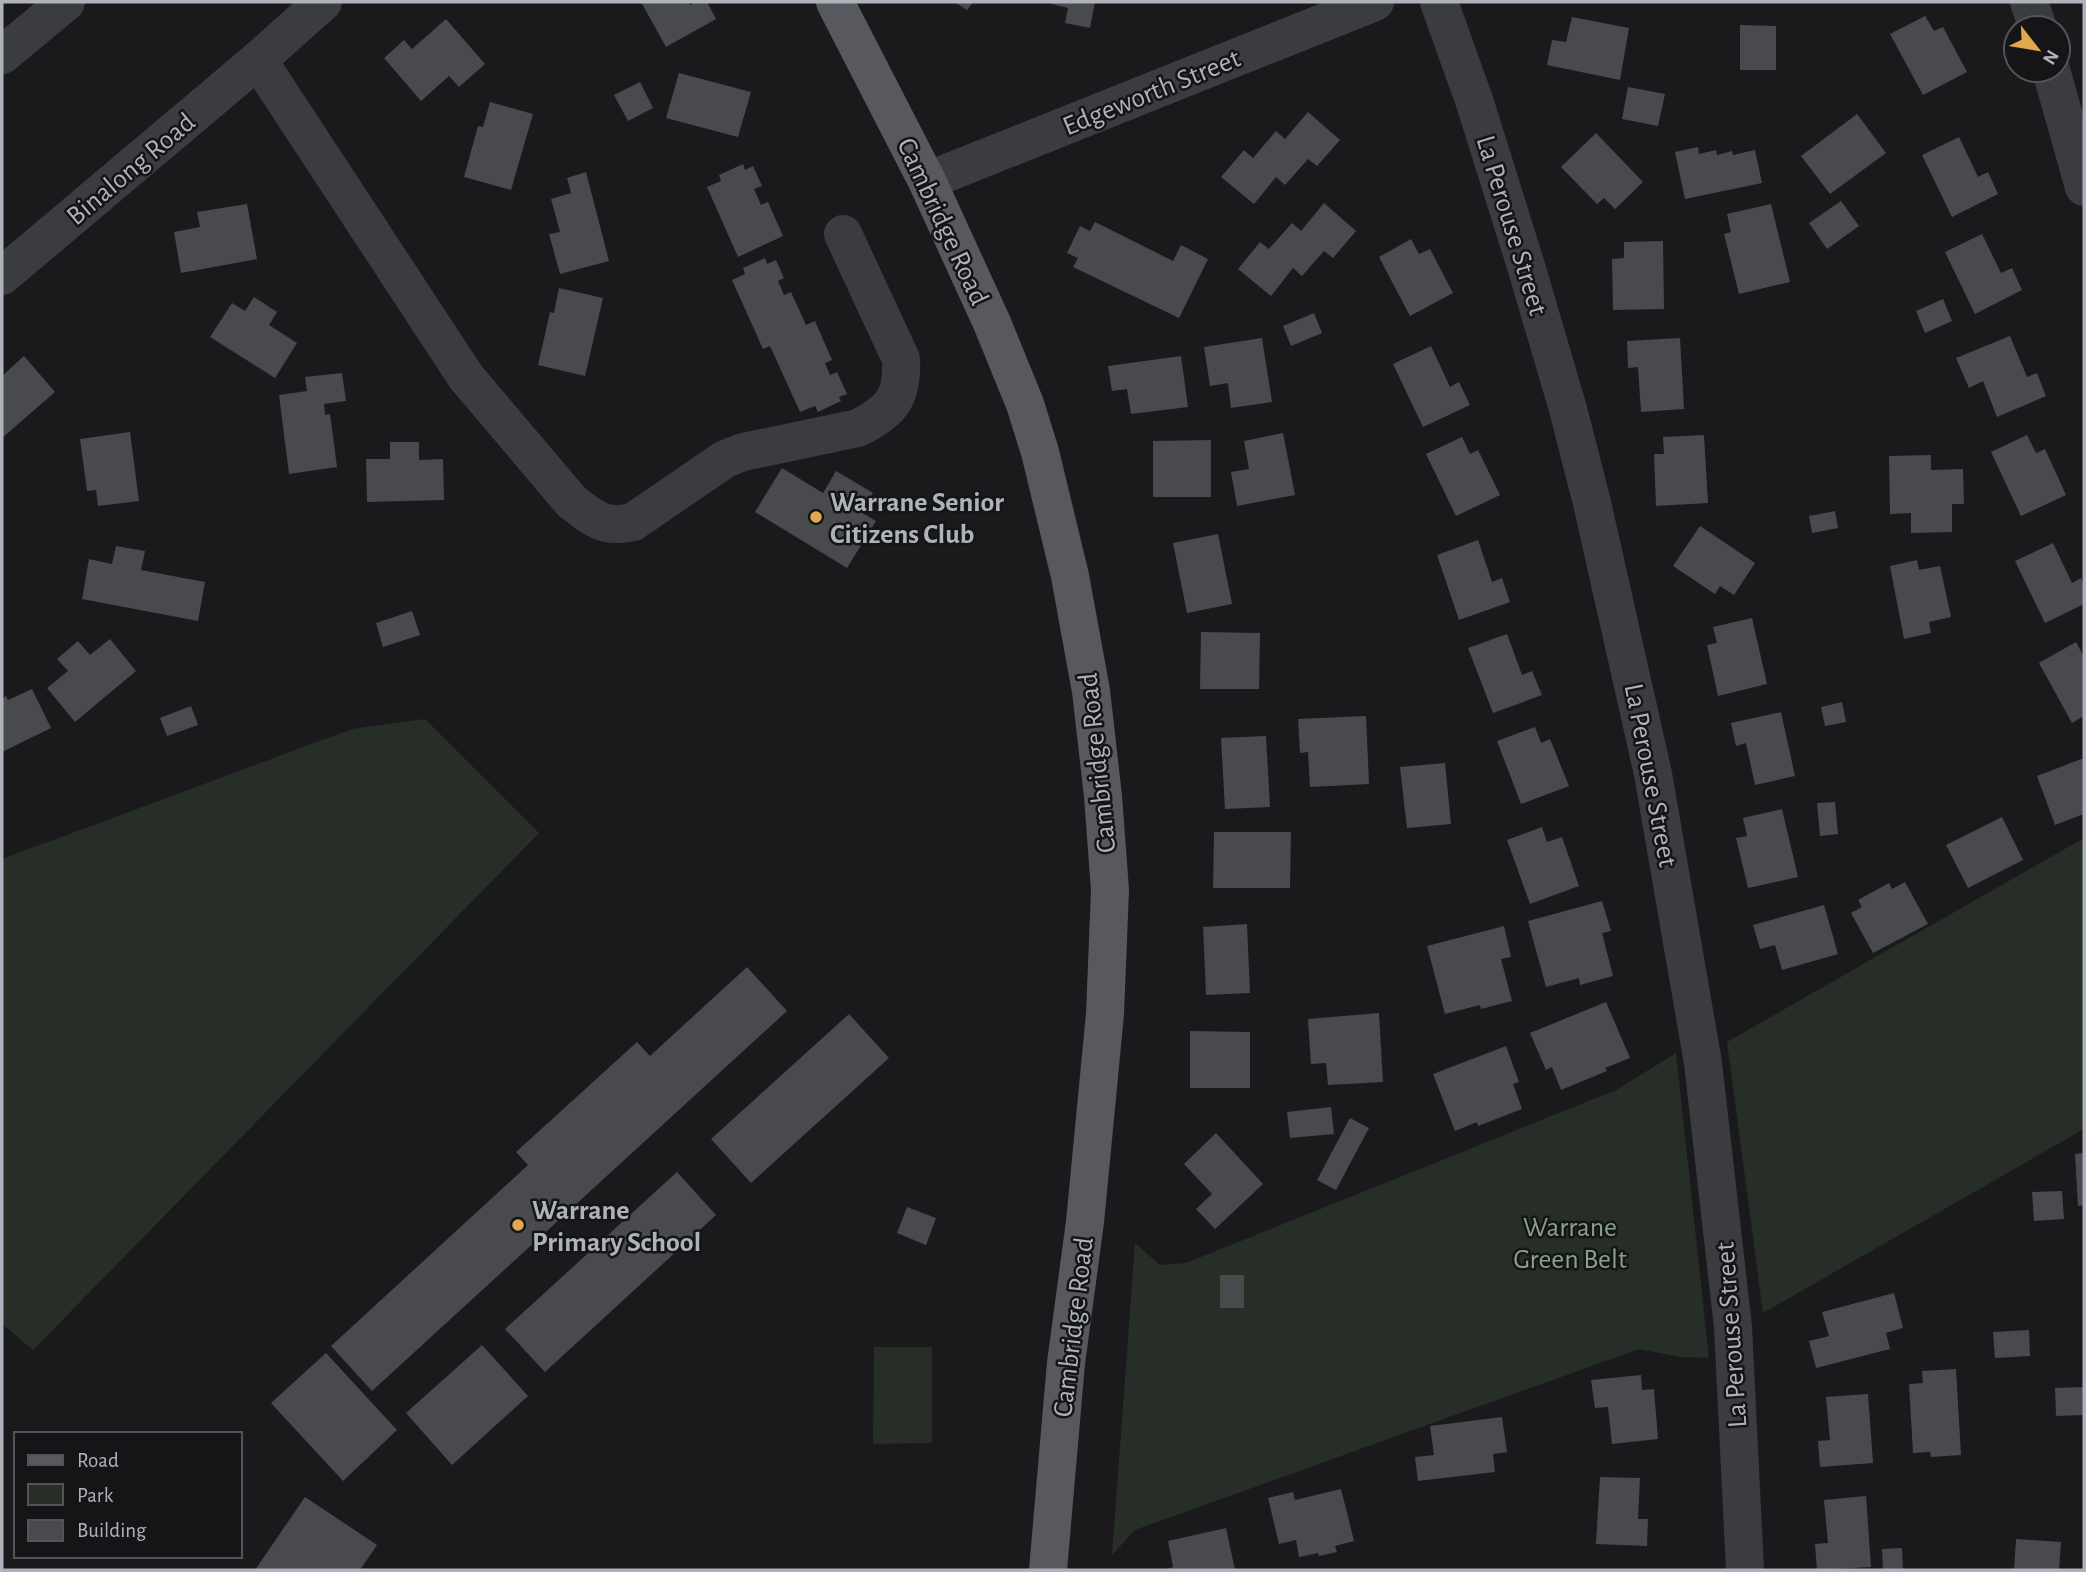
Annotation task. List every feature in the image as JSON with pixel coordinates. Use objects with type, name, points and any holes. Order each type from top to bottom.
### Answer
[{"type":"main road","name":"Cambridge Road","points":[[835,2],[927,181],[1025,404],[1040,452],[1072,589],[1091,691],[1110,890],[1105,1014],[1085,1222],[1066,1363],[1048,1570]]},
{"type":"street","points":[[2,55],[66,2]]},
{"type":"street","name":"Binalong Road","points":[[2,276],[323,2]]},
{"type":"street","name":"Edgeworth Street","points":[[927,181],[1375,2]]},
{"type":"street","name":"La Perouse Street","points":[[1439,2],[1475,103],[1568,409],[1654,774],[1703,1063],[1733,1327],[1745,1570]]},
{"type":"street","points":[[257,61],[466,377],[571,501],[605,524],[633,522],[725,459],[743,452],[858,428],[887,409],[897,395],[902,380],[901,359],[843,234]]},
{"type":"street","points":[[2055,84],[2084,187]]},
{"type":"green space","points":[[425,719],[539,833],[33,1350],[2,1324],[2,859],[352,729]]},
{"type":"green space","points":[[2084,838],[2084,1129],[1763,1313],[1727,1042]]},
{"type":"green space","name":"Warrane Green Belt","points":[[1676,1053],[1709,1358],[1680,1357],[1639,1349],[1135,1530],[1112,1555],[1135,1243],[1160,1265],[1186,1263],[1616,1090]]},
{"type":"green space","points":[[874,1347],[932,1347],[932,1443],[873,1444]]},
{"type":"building","points":[[641,2],[688,2],[690,5],[707,2],[716,19],[666,47]]},
{"type":"building","points":[[954,2],[973,2],[967,10]]},
{"type":"building","points":[[1045,2],[1095,2],[1090,28],[1065,23],[1068,8]]},
{"type":"building","points":[[1925,16],[1934,31],[1943,27],[1967,72],[1923,95],[1890,34]]},
{"type":"building","points":[[1572,17],[1629,28],[1620,80],[1547,65],[1552,40],[1566,42]]},
{"type":"building","points":[[446,19],[485,64],[459,87],[449,76],[421,101],[384,58],[404,40],[412,49]]},
{"type":"building","points":[[1740,25],[1776,26],[1776,70],[1740,70]]},
{"type":"building","points":[[679,73],[751,92],[738,137],[666,118]]},
{"type":"building","points":[[640,82],[653,108],[628,121],[614,95]]},
{"type":"building","points":[[1628,87],[1665,94],[1658,126],[1622,119]]},
{"type":"building","points":[[490,102],[533,114],[511,190],[464,177],[478,126],[483,127]]},
{"type":"building","points":[[1308,112],[1340,140],[1317,166],[1308,159],[1285,185],[1276,177],[1254,204],[1221,177],[1244,150],[1253,158],[1276,131],[1285,139]]},
{"type":"building","points":[[1857,114],[1886,153],[1830,194],[1801,156]]},
{"type":"building","points":[[1596,133],[1643,182],[1615,209],[1604,198],[1597,204],[1561,167]]},
{"type":"building","points":[[1959,137],[1978,177],[1988,172],[1998,194],[1952,217],[1922,155]]},
{"type":"building","points":[[1698,147],[1699,154],[1716,150],[1717,155],[1755,150],[1762,183],[1685,199],[1675,152]]},
{"type":"building","points":[[743,164],[745,170],[753,166],[762,186],[754,189],[761,205],[768,202],[783,236],[738,257],[707,187],[721,181],[719,175]]},
{"type":"building","points":[[586,172],[609,261],[560,274],[549,234],[560,232],[551,199],[571,193],[567,178]]},
{"type":"building","points":[[1841,201],[1859,226],[1827,249],[1809,223]]},
{"type":"building","points":[[1324,203],[1356,231],[1333,258],[1324,251],[1302,276],[1293,268],[1271,296],[1238,269],[1260,242],[1269,249],[1292,223],[1301,231]]},
{"type":"building","points":[[247,204],[257,259],[181,273],[174,232],[200,227],[197,212]]},
{"type":"building","points":[[1771,204],[1790,282],[1739,294],[1724,234],[1731,232],[1727,214]]},
{"type":"building","points":[[1095,222],[1173,261],[1181,245],[1208,259],[1179,318],[1073,267],[1078,258],[1067,253],[1080,226],[1090,231]]},
{"type":"building","points":[[1982,234],[2001,273],[2012,268],[2022,290],[1975,314],[1945,252]]},
{"type":"building","points":[[1411,239],[1419,254],[1430,249],[1453,293],[1410,316],[1379,257]]},
{"type":"building","points":[[1663,241],[1664,309],[1613,310],[1612,259],[1624,258],[1624,242]]},
{"type":"building","points":[[765,258],[767,264],[776,260],[784,278],[778,281],[784,295],[791,292],[806,325],[815,321],[832,360],[825,363],[830,375],[837,372],[847,394],[839,397],[841,401],[818,412],[815,406],[800,412],[770,346],[763,349],[732,280],[745,274],[743,268]]},
{"type":"building","points":[[559,288],[603,298],[585,376],[538,365],[550,312],[554,313]]},
{"type":"building","points":[[254,297],[277,312],[269,325],[297,343],[275,378],[210,337],[232,303],[245,311]]},
{"type":"building","points":[[1943,299],[1952,321],[1925,333],[1916,311]]},
{"type":"building","points":[[1314,313],[1322,333],[1291,346],[1283,326]]},
{"type":"building","points":[[2010,336],[2027,377],[2037,373],[2046,396],[1997,417],[1983,381],[1969,388],[1956,358]]},
{"type":"building","points":[[1262,338],[1272,402],[1231,408],[1228,383],[1210,386],[1204,347]]},
{"type":"building","points":[[1680,338],[1684,409],[1641,412],[1638,367],[1628,368],[1627,341]]},
{"type":"building","points":[[1431,346],[1450,387],[1459,382],[1470,405],[1423,427],[1393,364]]},
{"type":"building","points":[[24,356],[55,392],[2,438],[2,376]]},
{"type":"building","points":[[1181,356],[1188,407],[1131,414],[1127,389],[1112,391],[1108,366]]},
{"type":"building","points":[[342,373],[346,401],[324,404],[325,415],[330,414],[337,467],[289,474],[279,395],[307,391],[305,377]]},
{"type":"building","points":[[130,432],[139,501],[98,506],[96,490],[87,491],[80,439]]},
{"type":"building","points":[[1283,433],[1295,495],[1237,506],[1231,472],[1249,469],[1244,441]]},
{"type":"building","points":[[1704,435],[1708,503],[1656,506],[1654,454],[1664,454],[1663,437]]},
{"type":"building","points":[[2027,435],[2036,453],[2045,449],[2066,495],[2021,516],[1991,452]]},
{"type":"building","points":[[1462,437],[1470,454],[1478,450],[1500,495],[1456,516],[1426,454]]},
{"type":"building","points":[[1211,440],[1211,497],[1153,497],[1153,441]]},
{"type":"building","points":[[390,442],[419,442],[419,460],[443,459],[444,500],[367,502],[366,459],[390,459]]},
{"type":"building","points":[[1931,455],[1931,470],[1963,469],[1964,504],[1952,504],[1952,532],[1911,533],[1911,513],[1890,514],[1889,456]]},
{"type":"building","name":"Warrane Senior Citizens Club","points":[[782,468],[823,493],[836,471],[873,493],[861,512],[876,521],[847,568],[755,512]]},
{"type":"building","points":[[1835,511],[1838,528],[1812,533],[1809,516]]},
{"type":"building","points":[[1700,526],[1755,563],[1734,595],[1720,586],[1715,594],[1673,566]]},
{"type":"building","points":[[1218,534],[1232,604],[1187,613],[1173,543]]},
{"type":"building","points":[[1478,540],[1492,582],[1502,578],[1510,602],[1459,620],[1437,555]]},
{"type":"building","points":[[2053,543],[2072,583],[2081,578],[2084,604],[2045,623],[2015,561]]},
{"type":"building","points":[[116,546],[145,551],[141,570],[205,582],[198,621],[82,599],[89,559],[112,564]]},
{"type":"building","points":[[1917,560],[1919,570],[1940,566],[1951,617],[1929,622],[1931,633],[1904,639],[1890,566]]},
{"type":"building","points":[[412,611],[420,635],[383,647],[376,623]]},
{"type":"building","points":[[1752,618],[1767,684],[1718,696],[1707,645],[1717,643],[1713,627]]},
{"type":"building","points":[[1201,632],[1260,633],[1259,689],[1200,689]]},
{"type":"building","points":[[1507,634],[1522,675],[1532,671],[1542,695],[1493,713],[1468,648]]},
{"type":"building","points":[[110,639],[136,671],[75,722],[47,688],[68,671],[57,659],[78,641],[90,655]]},
{"type":"building","points":[[2076,642],[2084,657],[2084,716],[2072,723],[2039,663]]},
{"type":"building","points":[[32,689],[51,728],[2,752],[2,699],[6,696],[8,700]]},
{"type":"building","points":[[1842,702],[1846,722],[1825,726],[1821,707]]},
{"type":"building","points":[[191,706],[198,725],[167,736],[160,718]]},
{"type":"building","points":[[1781,712],[1795,776],[1755,785],[1746,743],[1736,746],[1731,723]]},
{"type":"building","points":[[1366,716],[1369,784],[1310,787],[1308,752],[1300,753],[1298,719]]},
{"type":"building","points":[[1535,727],[1541,743],[1550,739],[1569,786],[1521,804],[1497,741]]},
{"type":"building","points":[[1266,736],[1270,807],[1225,809],[1221,738]]},
{"type":"building","points":[[2084,758],[2084,814],[2055,825],[2037,776]]},
{"type":"building","points":[[1445,763],[1451,824],[1407,828],[1400,767]]},
{"type":"building","points":[[1835,802],[1838,834],[1820,836],[1817,803]]},
{"type":"building","points":[[1782,809],[1798,877],[1748,888],[1736,838],[1747,836],[1743,818]]},
{"type":"building","points":[[2002,817],[2023,860],[1968,888],[1946,845]]},
{"type":"building","points":[[1542,827],[1547,842],[1562,837],[1579,886],[1530,904],[1507,840]]},
{"type":"building","points":[[1214,832],[1291,832],[1290,888],[1213,888]]},
{"type":"building","points":[[1905,882],[1928,924],[1873,953],[1851,913],[1862,907],[1858,900],[1889,883],[1892,889]]},
{"type":"building","points":[[1602,901],[1611,931],[1602,933],[1613,976],[1580,985],[1579,978],[1546,987],[1528,921]]},
{"type":"building","points":[[1824,905],[1838,954],[1782,970],[1775,945],[1760,949],[1753,925]]},
{"type":"building","points":[[1247,924],[1250,993],[1206,995],[1203,927]]},
{"type":"building","points":[[1504,926],[1511,957],[1501,959],[1512,1001],[1481,1009],[1480,1005],[1445,1014],[1427,946]]},
{"type":"building","points":[[747,967],[787,1011],[372,1391],[331,1346],[528,1165],[516,1152],[637,1042],[650,1056]]},
{"type":"building","points":[[1606,1002],[1630,1058],[1605,1068],[1607,1071],[1561,1090],[1552,1067],[1546,1070],[1530,1033]]},
{"type":"building","points":[[1379,1013],[1383,1082],[1328,1085],[1326,1063],[1311,1064],[1308,1019]]},
{"type":"building","points":[[849,1014],[889,1058],[751,1183],[711,1139]]},
{"type":"building","points":[[1190,1031],[1250,1032],[1250,1088],[1190,1088]]},
{"type":"building","points":[[1506,1046],[1519,1082],[1513,1084],[1522,1109],[1478,1126],[1477,1122],[1455,1131],[1433,1074]]},
{"type":"building","points":[[1331,1107],[1334,1134],[1290,1138],[1287,1112]]},
{"type":"building","points":[[1350,1118],[1369,1128],[1336,1190],[1317,1180]]},
{"type":"building","points":[[1216,1133],[1263,1184],[1215,1229],[1196,1209],[1212,1194],[1184,1164]]},
{"type":"building","points":[[2084,1153],[2084,1205],[2078,1206],[2075,1154]]},
{"type":"building","points":[[677,1172],[716,1215],[545,1372],[505,1329]]},
{"type":"building","points":[[2062,1191],[2064,1219],[2034,1221],[2032,1192]]},
{"type":"building","points":[[907,1207],[936,1218],[926,1245],[897,1233]]},
{"type":"building","points":[[1220,1275],[1244,1275],[1244,1308],[1220,1308]]},
{"type":"building","points":[[1894,1293],[1903,1328],[1886,1333],[1890,1349],[1816,1368],[1809,1341],[1829,1336],[1822,1312]]},
{"type":"building","points":[[2029,1330],[2030,1356],[1995,1358],[1993,1332]]},
{"type":"building","points":[[482,1345],[528,1396],[452,1465],[406,1413]]},
{"type":"building","points":[[326,1353],[397,1430],[343,1481],[271,1403]]},
{"type":"building","points":[[1956,1369],[1961,1455],[1931,1457],[1930,1452],[1913,1453],[1909,1384],[1923,1383],[1922,1371]]},
{"type":"building","points":[[1641,1375],[1642,1390],[1654,1389],[1658,1439],[1612,1444],[1608,1407],[1595,1408],[1591,1380]]},
{"type":"building","points":[[2084,1387],[2084,1415],[2056,1416],[2055,1388]]},
{"type":"building","points":[[1868,1394],[1873,1463],[1820,1467],[1818,1441],[1830,1440],[1826,1397]]},
{"type":"building","points":[[1502,1417],[1507,1452],[1493,1454],[1495,1472],[1418,1481],[1415,1457],[1434,1455],[1430,1426]]},
{"type":"building","points":[[1600,1477],[1640,1478],[1638,1519],[1648,1519],[1647,1546],[1596,1544]]},
{"type":"building","points":[[1341,1489],[1354,1541],[1335,1546],[1337,1552],[1299,1557],[1296,1540],[1279,1544],[1268,1498],[1293,1492],[1295,1500]]},
{"type":"building","points":[[1866,1496],[1871,1567],[1817,1570],[1815,1544],[1828,1543],[1824,1500]]},
{"type":"building","points":[[305,1497],[377,1545],[360,1570],[255,1570]]},
{"type":"building","points":[[1226,1528],[1235,1570],[1165,1570],[1173,1567],[1168,1541]]},
{"type":"building","points":[[2016,1539],[2061,1542],[2059,1570],[2014,1570]]},
{"type":"building","points":[[1902,1548],[1903,1570],[1883,1570],[1882,1549]]},
{"type":"place","name":"Warrane Senior Citizens Club","points":[[816,517]]},
{"type":"place","name":"Warrane Primary School","points":[[518,1225]]}]
